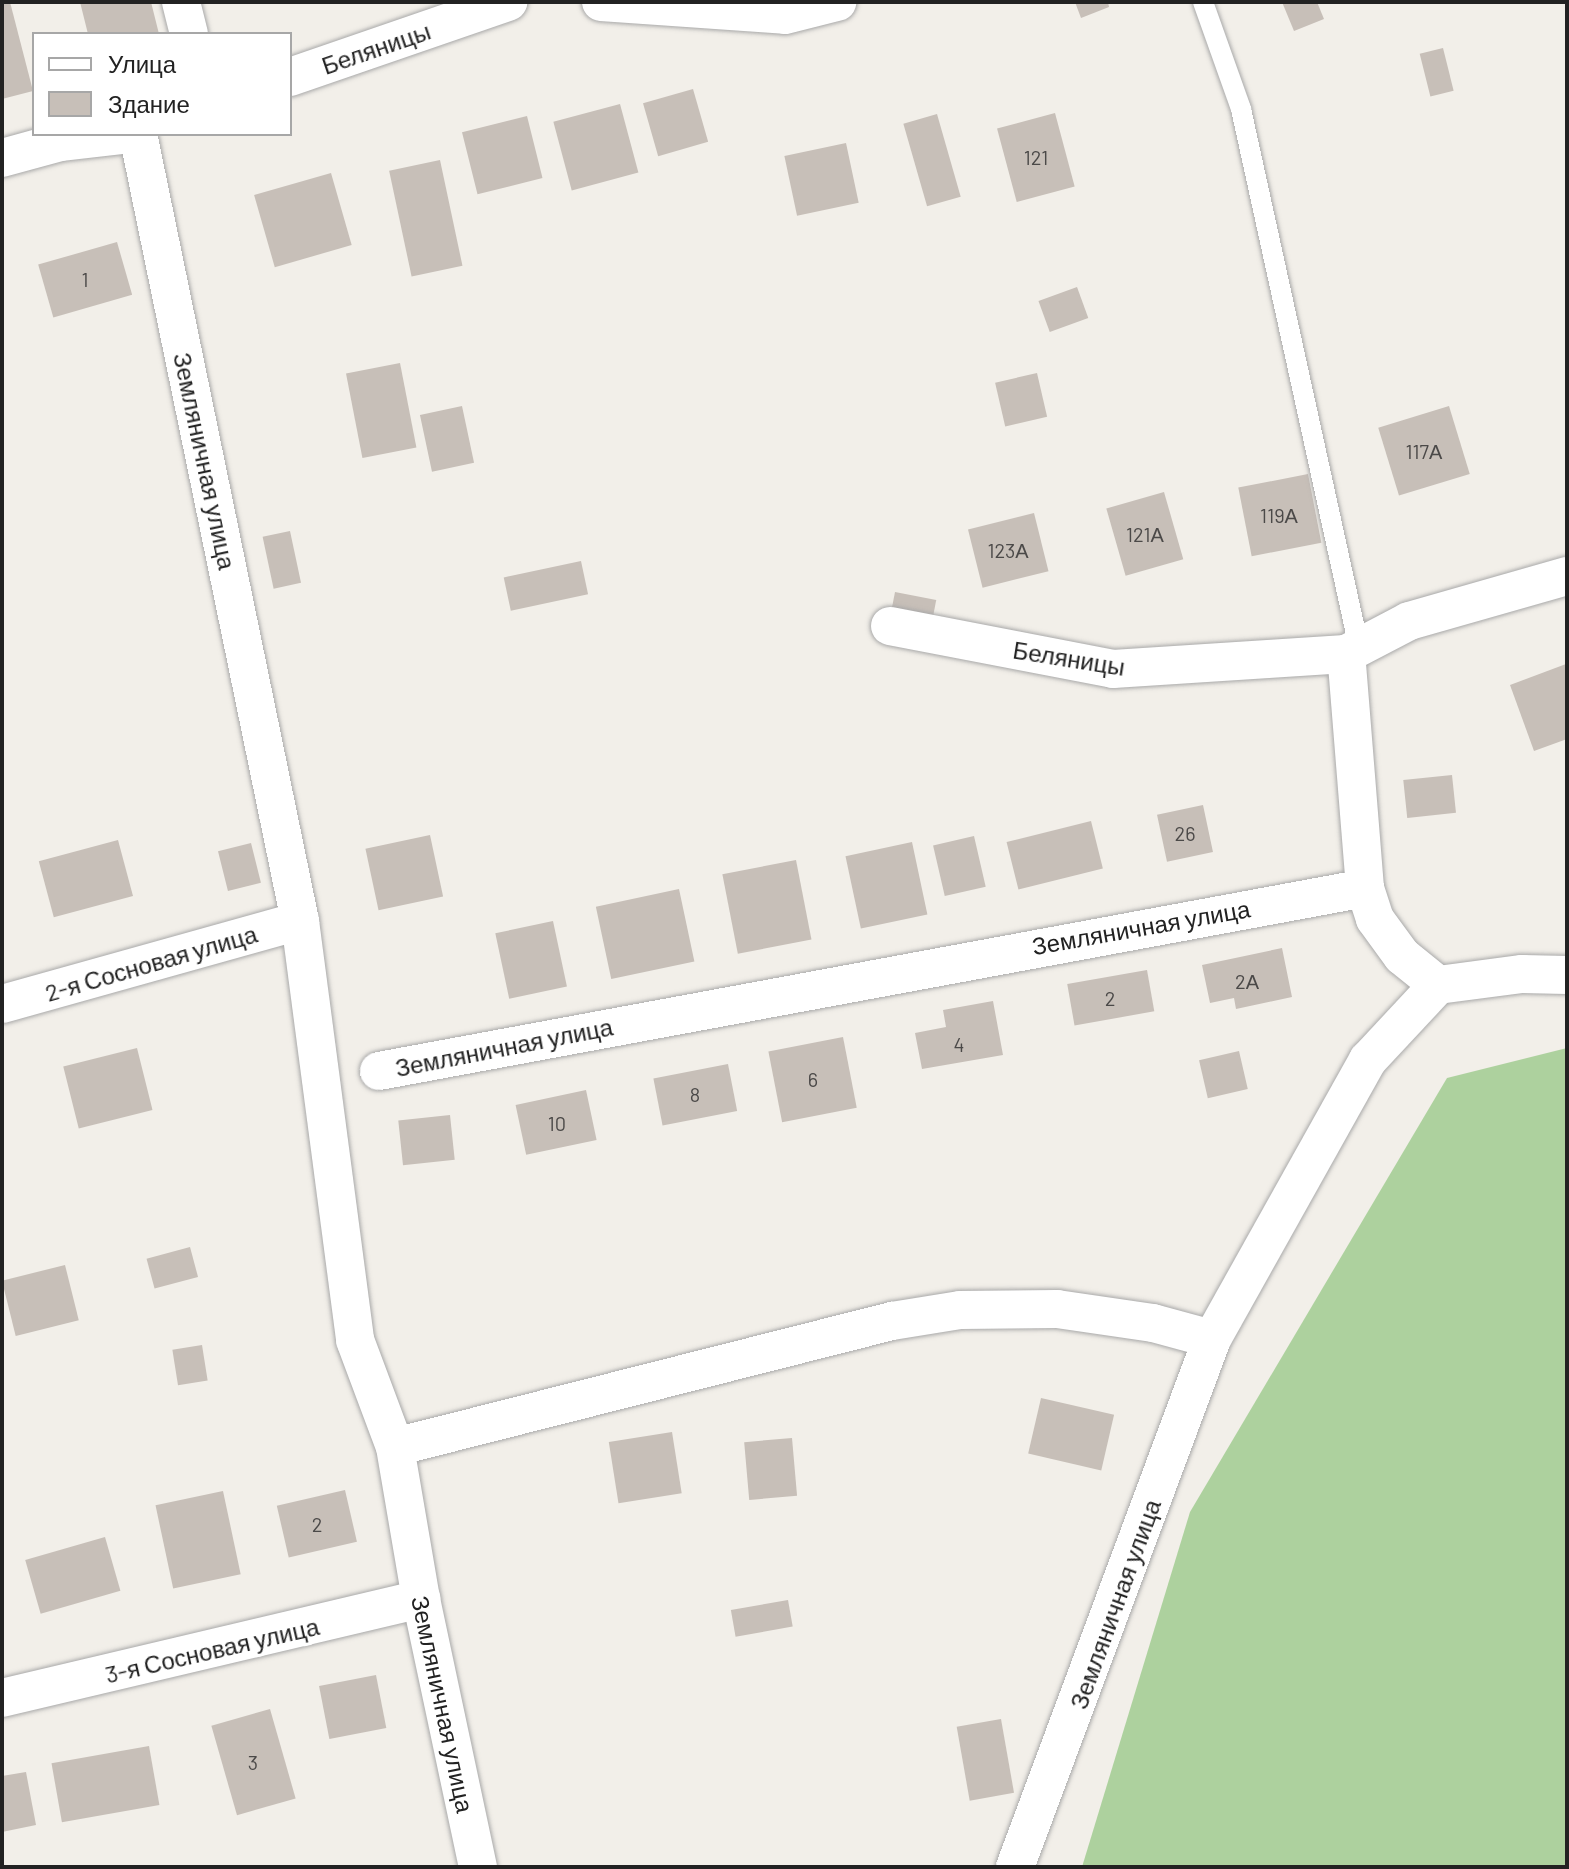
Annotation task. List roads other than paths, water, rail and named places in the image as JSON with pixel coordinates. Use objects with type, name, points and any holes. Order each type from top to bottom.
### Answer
[{"type":"street","points":[[181,2],[188,32]]},
{"type":"street","name":"Беляницы","points":[[292,76],[508,2]]},
{"type":"street","points":[[601,2],[785,15],[837,2]]},
{"type":"street","points":[[2,158],[60,142],[112,136]]},
{"type":"street","name":"Земляничная улица","points":[[138,136],[300,921],[355,1340],[395,1447],[421,1599],[478,1867]]},
{"type":"street","name":"Беляницы","points":[[890,626],[1113,669],[1352,649],[1409,621],[1567,576]]},
{"type":"street","points":[[1352,649],[1365,888],[1375,919],[1402,956],[1438,985],[1522,974],[1567,975]]},
{"type":"street","name":"Земляничная улица","points":[[379,1071],[1365,888]]},
{"type":"street","name":"2-я Сосновая улица","points":[[2,1004],[300,921]]},
{"type":"street","name":"Земляничная улица","points":[[1015,1867],[1212,1339],[1368,1060],[1438,985]]},
{"type":"street","points":[[395,1447],[892,1321],[960,1310],[1057,1309],[1153,1323],[1212,1339]]},
{"type":"street","name":"3-я Сосновая улица","points":[[2,1698],[421,1599]]},
{"type":"lane","points":[[1203,2],[1241,109],[1352,649]]}]
